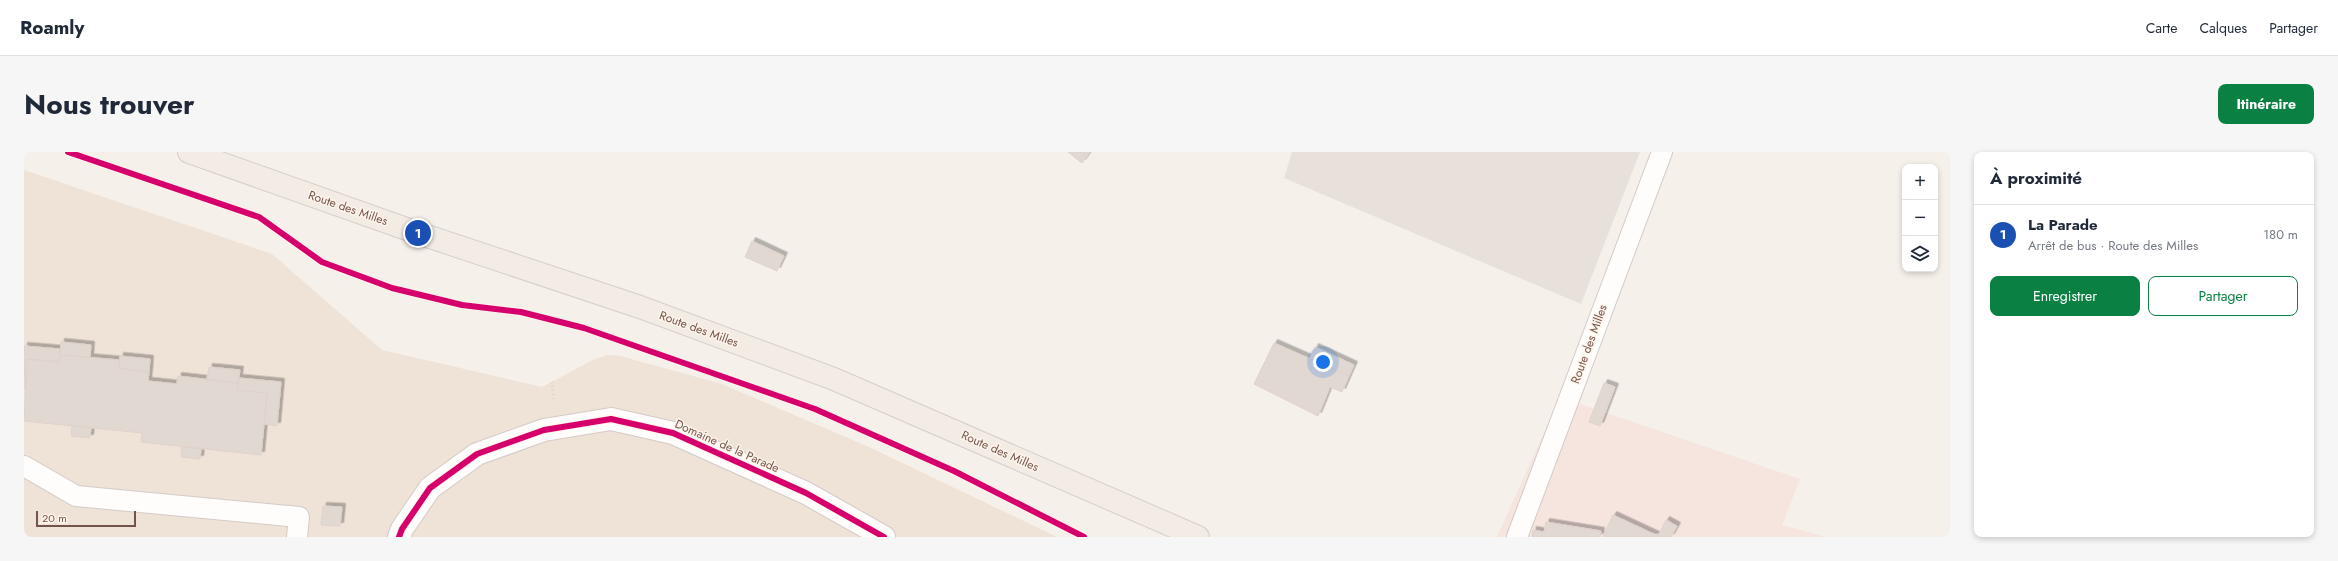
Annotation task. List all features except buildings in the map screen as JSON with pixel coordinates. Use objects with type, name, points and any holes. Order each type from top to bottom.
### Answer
[{"type":"main road","name":"Route des Milles","points":[[189,152],[418,233],[640,307],[834,378],[1198,537]]},
{"type":"street","name":"Domaine de la Parade","points":[[399,537],[402,529],[430,488],[477,454],[544,430],[611,419],[672,433],[806,493],[884,537]]},
{"type":"lane","name":"Route des Milles","points":[[1517,537],[1662,152]]},
{"type":"lane","points":[[24,466],[76,496],[299,517],[297,537]]},
{"type":"shaded area","points":[[1292,152],[1640,152],[1581,304],[1284,178]]},
{"type":"shaded area","points":[[24,170],[272,254],[382,350],[542,387],[593,360],[608,355],[620,356],[722,384],[869,447],[1057,537],[24,537]]},
{"type":"shaded area","points":[[1560,397],[1800,479],[1782,525],[1826,537],[1497,537]]},
{"type":"cycle path","points":[[68,152],[259,217],[322,262],[392,288],[462,305],[521,312],[584,328],[815,409],[954,471],[1084,537]]},
{"type":"cycle path","points":[[399,537],[402,529],[430,488],[477,454],[544,430],[611,419],[673,433],[806,493],[884,537]]},
{"type":"place","name":"La Parade","points":[[418,233]]}]
